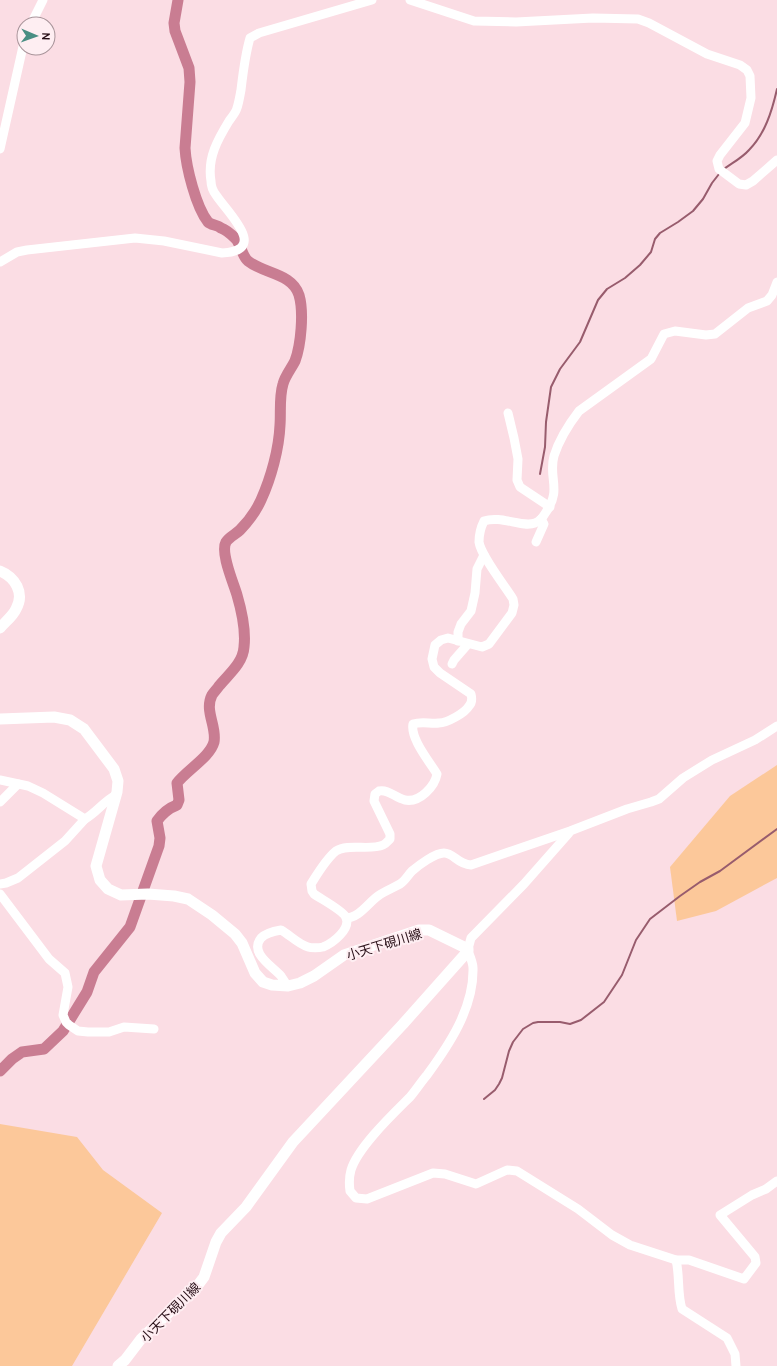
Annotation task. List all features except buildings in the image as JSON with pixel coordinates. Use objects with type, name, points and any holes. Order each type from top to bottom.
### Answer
[{"type":"main road","points":[[0,571],[8,574],[18,586],[20,596],[16,609],[0,628]]},
{"type":"main road","name":"小天下硯川線","points":[[0,719],[54,717],[70,720],[84,729],[114,769],[118,781],[116,795],[96,866],[100,880],[108,889],[121,895],[144,894],[174,896],[188,899],[212,915],[235,934],[242,943],[255,973],[263,982],[272,985],[288,986],[300,983],[314,976],[344,955],[419,930],[429,930],[468,950],[403,1024],[294,1142],[255,1195],[221,1233],[216,1242],[204,1277],[198,1285],[141,1339],[125,1360],[118,1366]]},
{"type":"street","points":[[35,16],[43,0]]},
{"type":"street","points":[[0,262],[17,252],[27,250],[135,238],[164,241],[222,253],[231,252],[241,247],[245,240],[244,234],[215,194],[210,180],[213,150],[238,108],[250,38],[259,32],[372,0]]},
{"type":"street","points":[[410,0],[474,21],[505,22],[593,18],[638,19],[649,23],[707,54],[740,65],[748,70],[750,76],[751,98],[745,122],[720,154],[717,161],[719,169],[739,184],[746,185],[753,181],[777,160]]},
{"type":"street","points":[[0,149],[21,56]]},
{"type":"street","points":[[288,986],[260,956],[258,949],[259,941],[263,936],[281,930],[308,947],[322,947],[331,943],[341,934],[346,928],[346,918],[343,913],[314,894],[311,884],[337,850],[383,846],[390,839],[390,834],[374,801],[375,794],[378,790],[385,790],[404,800],[411,800],[422,796],[434,783],[437,774],[416,741],[412,729],[413,724],[419,722],[440,724],[452,719],[469,707],[472,699],[471,694],[440,673],[434,667],[432,659],[435,645],[441,640],[448,638],[482,647],[489,644],[512,614],[514,605],[513,599],[484,555],[479,543],[480,530],[484,521],[490,519],[520,523],[535,523],[541,519],[550,507],[555,491],[553,467],[554,457],[560,441],[579,411],[651,359],[664,334],[675,331],[706,335],[715,334],[748,308],[768,301],[777,282]]},
{"type":"street","points":[[508,413],[518,460],[517,480],[520,487],[550,507]]},
{"type":"street","points":[[536,542],[544,524],[541,519]]},
{"type":"street","points":[[458,641],[458,632],[461,624],[471,611],[475,593],[476,569],[484,555]]},
{"type":"street","points":[[452,664],[468,644]]},
{"type":"street","points":[[346,918],[352,918],[378,896],[401,883],[418,866],[438,854],[445,853],[451,855],[458,862],[471,865],[570,832],[627,809],[659,799],[683,778],[712,760],[755,740],[777,726]]},
{"type":"street","points":[[0,780],[28,786],[43,793],[85,819]]},
{"type":"street","points":[[0,802],[18,784]]},
{"type":"street","points":[[0,884],[18,878],[65,841],[85,819],[106,800],[116,795]]},
{"type":"street","points":[[570,832],[524,884],[471,938],[468,950],[473,968],[471,988],[455,1033],[437,1062],[411,1096],[368,1142],[360,1154],[352,1168],[349,1180],[350,1191],[356,1198],[367,1199],[433,1173],[444,1174],[476,1184],[508,1170],[516,1171],[578,1209],[612,1235],[630,1245],[676,1260],[689,1260],[744,1279],[756,1263],[755,1257],[720,1215],[752,1195],[766,1189],[777,1181]]},
{"type":"street","points":[[0,894],[49,959],[65,973],[68,987],[63,1015],[68,1024],[78,1031],[88,1032],[108,1032],[124,1027],[154,1030]]},
{"type":"street","points":[[676,1260],[682,1309],[727,1338],[735,1354],[736,1366]]},
{"type":"shaded area","points":[[777,765],[777,878],[716,911],[677,921],[670,867],[730,796]]},
{"type":"shaded area","points":[[0,1124],[77,1137],[103,1170],[162,1213],[72,1366],[0,1366]]},
{"type":"waterway","points":[[0,1071],[12,1059],[22,1052],[44,1049],[63,1031],[87,992],[94,972],[130,927],[159,846],[160,838],[157,821],[161,816],[177,805],[179,800],[177,783],[212,748],[214,742],[214,730],[209,707],[210,701],[212,695],[235,668],[241,658],[244,641],[242,614],[226,561],[226,542],[240,530],[252,516],[261,500],[268,482],[278,444],[282,389],[285,378],[295,361],[299,346],[301,302],[295,288],[284,278],[248,261],[244,256],[238,241],[225,230],[208,222],[199,207],[187,165],[185,148],[190,82],[189,68],[175,31],[174,23],[178,0]]},
{"type":"waterway","points":[[724,169],[740,158],[755,144],[764,129],[773,106],[777,89]]},
{"type":"waterway","points":[[540,474],[545,447],[546,422],[551,387],[560,369],[580,342],[598,300],[607,289],[625,278],[640,265],[651,252],[655,239],[660,233],[693,211],[703,199],[719,174]]},
{"type":"waterway","points":[[484,1099],[495,1090],[499,1084],[509,1051],[513,1042],[523,1029],[533,1023],[538,1022],[560,1022],[570,1024],[581,1020],[604,1002],[622,975],[636,940],[650,919],[680,896],[700,882],[720,871],[777,829]]}]
